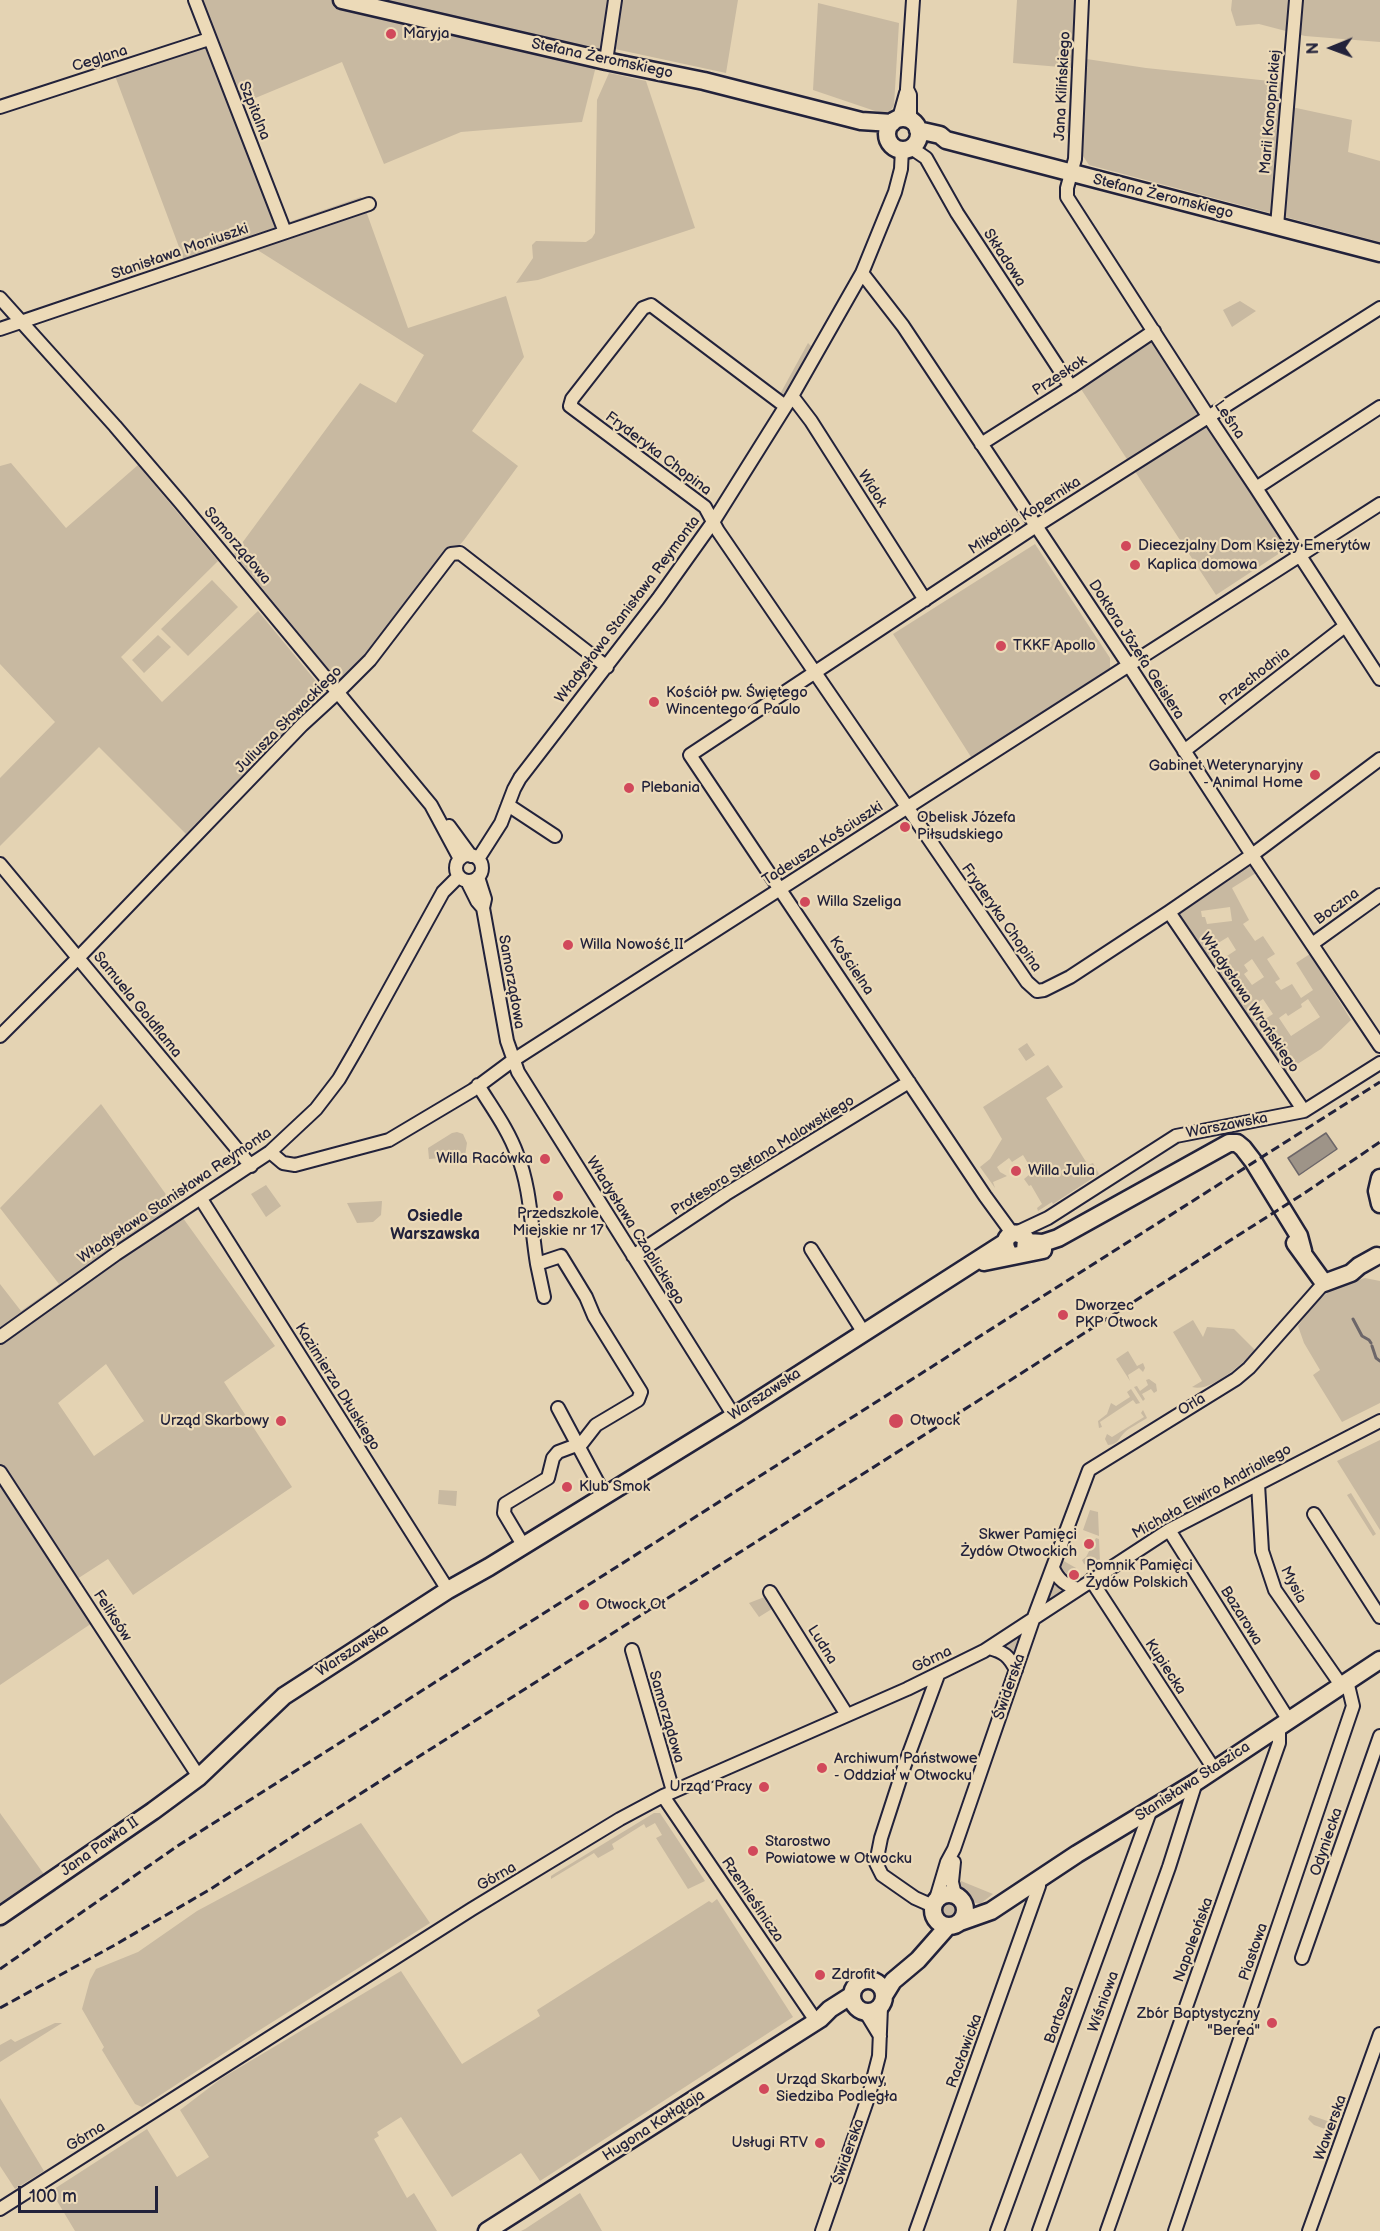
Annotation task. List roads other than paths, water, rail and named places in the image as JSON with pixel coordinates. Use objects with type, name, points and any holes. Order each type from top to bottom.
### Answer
[{"type":"main road","name":"Stefana Żeromskiego","points":[[342,0],[379,5],[606,61],[704,81],[904,133],[946,140],[1380,253]]},
{"type":"main road","name":"Warszawska","points":[[199,1777],[284,1696],[448,1590],[734,1416],[972,1265],[1016,1242],[1042,1251],[1058,1238],[1220,1148],[1233,1153],[1238,1159],[1280,1226],[1303,1251],[1324,1283]]},
{"type":"main road","points":[[1380,1178],[1377,1191],[1380,1204]]},
{"type":"main road","name":"Orla","points":[[1324,1283],[1351,1273],[1359,1274],[1379,1259]]},
{"type":"main road","name":"Stanisława Staszica","points":[[1004,1902],[976,1907],[945,1894],[943,1914],[987,1914],[1077,1854],[1196,1782],[1380,1660]]},
{"type":"main road","name":"Jana Pawła II","points":[[0,1916],[199,1777]]},
{"type":"main road","points":[[943,1914],[965,1912],[959,1898]]},
{"type":"main road","name":"Świderska","points":[[915,1957],[943,1914]]},
{"type":"main road","points":[[868,2003],[854,1988],[860,1982],[885,1978],[915,1957]]},
{"type":"main road","points":[[868,2003],[893,1982],[915,1957]]},
{"type":"main road","points":[[868,2003],[881,1986],[873,1981]]},
{"type":"main road","name":"Hugona Kołłątaja","points":[[487,2231],[818,2020],[868,2003]]},
{"type":"street","name":"Szpitalna","points":[[195,0],[285,232]]},
{"type":"street","points":[[606,61],[615,0]]},
{"type":"street","name":"Władysława Stanisława Reymonta","points":[[470,858],[501,824],[520,778],[607,667],[713,522],[789,401],[862,273],[895,192],[901,169],[910,95],[907,89],[913,0]]},
{"type":"street","name":"Jana Kilińskiego","points":[[1071,173],[1075,159],[1082,0]]},
{"type":"street","name":"Marii Konopnickiej","points":[[1277,226],[1296,0]]},
{"type":"street","name":"Ceglana","points":[[0,107],[209,39]]},
{"type":"street","name":"Składowa","points":[[904,133],[930,164],[957,213],[1071,387]]},
{"type":"street","name":"Leśna","points":[[1071,173],[1067,197],[1380,679]]},
{"type":"street","name":"Stanisława Moniuszki","points":[[0,329],[369,204]]},
{"type":"street","name":"Doktora Józefa Geislera","points":[[862,273],[903,326],[1380,1046]]},
{"type":"street","name":"Samorządowa","points":[[0,298],[137,451],[339,693],[431,805],[441,821],[447,823],[470,858]]},
{"type":"street","name":"Widok","points":[[570,406],[572,399],[643,308],[651,305],[789,401],[811,421],[925,600]]},
{"type":"street","name":"Mikołaja Kopernika","points":[[690,755],[1036,526],[1380,308]]},
{"type":"street","name":"Przeskok","points":[[981,444],[1154,331]]},
{"type":"street","name":"Fryderyka Chopina","points":[[570,406],[705,507],[907,808],[1027,982],[1037,991],[1044,990],[1081,970],[1169,912],[1252,855],[1380,759]]},
{"type":"street","points":[[1256,488],[1380,407]]},
{"type":"street","name":"Tadeusza Kościuszki","points":[[270,1152],[283,1164],[295,1165],[375,1146],[394,1138],[1380,504]]},
{"type":"street","name":"Juliusza Słowackiego","points":[[0,1036],[79,957],[302,724],[339,693],[370,660],[451,554],[460,553],[607,667]]},
{"type":"street","name":"Przechodnia","points":[[1184,751],[1346,626]]},
{"type":"street","name":"Kościelna","points":[[690,755],[1016,1242]]},
{"type":"street","points":[[508,805],[555,836]]},
{"type":"street","points":[[470,858],[482,866],[468,878],[456,867],[470,858]]},
{"type":"street","name":"Samuela Goldflama","points":[[0,864],[251,1166]]},
{"type":"street","name":"Władysława Stanisława Reymonta","points":[[0,1337],[107,1261],[251,1166],[270,1152],[316,1109],[339,1079],[443,892],[468,878]]},
{"type":"street","name":"Samorządowa","points":[[468,878],[477,901],[483,908],[512,1061]]},
{"type":"street","name":"Boczna","points":[[1312,944],[1380,895]]},
{"type":"street","name":"Władysława Wrońskiego","points":[[1169,912],[1304,1110]]},
{"type":"street","name":"Władysława Czaplickiego","points":[[512,1061],[562,1145],[734,1416]]},
{"type":"street","name":"Warszawska","points":[[1016,1242],[1048,1218],[1176,1136],[1304,1110],[1380,1063]]},
{"type":"street","name":"Profesora Stefana Malawskiego","points":[[633,1256],[726,1194],[909,1082]]},
{"type":"street","points":[[478,1085],[518,1155],[544,1297]]},
{"type":"street","name":"Kazimierza Dłuskiego","points":[[201,1199],[448,1590]]},
{"type":"street","points":[[1048,1218],[1047,1232],[1058,1238]]},
{"type":"street","points":[[811,1249],[864,1333]]},
{"type":"street","points":[[523,1545],[504,1513],[505,1504],[548,1478],[554,1456],[562,1450],[584,1442],[596,1425],[638,1400],[641,1392],[594,1316],[586,1297],[561,1256],[537,1264]]},
{"type":"street","name":"Orla","points":[[1069,1527],[1089,1470],[1236,1379],[1249,1368],[1324,1283]]},
{"type":"street","points":[[558,1408],[605,1496]]},
{"type":"street","name":"Michała Elwiro Andriollego","points":[[1034,1617],[1169,1530],[1380,1421]]},
{"type":"street","name":"Feliksów","points":[[0,1472],[199,1777]]},
{"type":"street","name":"Mysia","points":[[1258,1484],[1262,1551],[1275,1590],[1344,1683]]},
{"type":"street","points":[[1314,1514],[1380,1617]]},
{"type":"street","name":"Świderska","points":[[943,1914],[947,1862],[954,1849],[1034,1617],[1069,1527]]},
{"type":"street","name":"Bazarowa","points":[[1169,1530],[1284,1722]]},
{"type":"street","points":[[1053,1568],[1064,1584],[1079,1589]]},
{"type":"street","name":"Kupiecka","points":[[1091,1580],[1214,1769]]},
{"type":"street","name":"Ludna","points":[[770,1592],[847,1715]]},
{"type":"street","name":"Górna","points":[[0,2210],[472,1909],[620,1819],[668,1793],[938,1675],[989,1648],[1034,1617]]},
{"type":"street","points":[[989,1648],[1002,1652],[1010,1658],[1016,1670]]},
{"type":"street","name":"Samorządowa","points":[[632,1650],[668,1793]]},
{"type":"street","points":[[938,1675],[904,1767],[881,1838],[876,1863],[882,1875],[943,1914]]},
{"type":"street","name":"Piastowa","points":[[1175,2231],[1353,1707],[1344,1683]]},
{"type":"street","name":"Napoleońska","points":[[1107,2231],[1279,1743],[1284,1722]]},
{"type":"street","name":"Odyniecka","points":[[1302,1958],[1380,1736]]},
{"type":"street","name":"Wiśniowa","points":[[1039,2231],[1169,1867],[1196,1782]]},
{"type":"street","name":"Rzemieślnicza","points":[[668,1793],[818,2020]]},
{"type":"street","name":"Bartosza","points":[[997,2231],[1151,1809]]},
{"type":"street","name":"Świderska","points":[[954,1849],[952,1882],[959,1898]]},
{"type":"street","name":"Racławicka","points":[[916,2231],[1035,1898],[1039,1880]]},
{"type":"street","name":"Świderska","points":[[822,2231],[879,2056],[880,2036],[868,2003]]},
{"type":"street","name":"Wawerska","points":[[1309,2231],[1380,2034]]},
{"type":"waterway","points":[[1353,1319],[1362,1336],[1371,1343]]},
{"type":"waterway","points":[[1372,1346],[1376,1358],[1380,1361]]},
{"type":"railway","points":[[0,1969],[179,1845],[1380,1082]]},
{"type":"railway","points":[[0,2008],[209,1890],[1303,1194],[1380,1142]]},
{"type":"place","name":"Maryja","points":[[391,34]]},
{"type":"place","name":"Diecezjalny Dom Księży Emerytów","points":[[1126,546]]},
{"type":"place","name":"Kaplica domowa","points":[[1135,565]]},
{"type":"place","name":"TKKF Apollo","points":[[1001,646]]},
{"type":"place","name":"Kościół pw. Świętego Wincentego a Paulo","points":[[654,702]]},
{"type":"place","name":"Gabinet Weterynaryjny - Animal Home","points":[[1315,775]]},
{"type":"place","name":"Plebania","points":[[629,788]]},
{"type":"place","name":"Obelisk Józefa Piłsudskiego","points":[[905,827]]},
{"type":"place","name":"Willa Szeliga","points":[[805,902]]},
{"type":"place","name":"Willa Nowość II","points":[[568,945]]},
{"type":"place","name":"Willa Racówka","points":[[545,1159]]},
{"type":"place","name":"Willa Julia","points":[[1016,1171]]},
{"type":"place","name":"Przedszkole Miejskie nr 17","points":[[558,1196]]},
{"type":"place","name":"Dworzec PKP Otwock","points":[[1063,1315]]},
{"type":"place","name":"Urząd Skarbowy","points":[[281,1421]]},
{"type":"place","name":"Otwock","points":[[896,1421]]},
{"type":"place","name":"Klub Smok","points":[[567,1487]]},
{"type":"place","name":"Skwer Pamięci Żydów Otwockich","points":[[1089,1544]]},
{"type":"place","name":"Pomnik Pamięci Żydów Polskich","points":[[1074,1575]]},
{"type":"place","name":"Otwock Ot","points":[[584,1605]]},
{"type":"place","name":"Archiwum Państwowe - Oddział w Otwocku","points":[[822,1768]]},
{"type":"place","name":"Urząd Pracy","points":[[764,1787]]},
{"type":"place","name":"Starostwo Powiatowe w Otwocku","points":[[753,1851]]},
{"type":"place","name":"Zdrofit","points":[[820,1975]]},
{"type":"place","name":"Zbór Baptystyczny \"Berea\"","points":[[1272,2023]]},
{"type":"place","name":"Urząd Skarbowy, Siedziba Podległa","points":[[764,2089]]},
{"type":"place","name":"Usługi RTV","points":[[820,2143]]},
{"type":"district","name":"Osiedle Warszawska","points":[[435,1226]]}]
